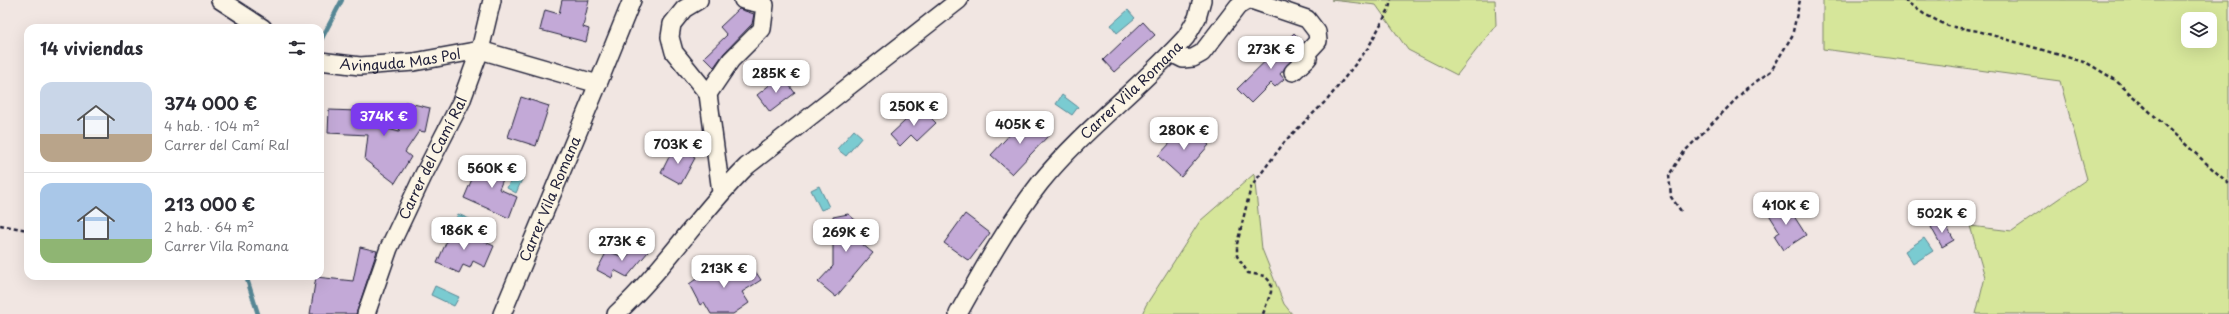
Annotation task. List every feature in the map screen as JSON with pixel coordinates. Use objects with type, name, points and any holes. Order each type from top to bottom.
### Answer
[{"type":"street","points":[[220,0],[257,24]]},
{"type":"street","name":"Carrer del Camí Ral","points":[[366,314],[390,248],[423,176],[461,102],[480,50],[492,0]]},
{"type":"street","name":"Carrer Vila Romana","points":[[502,314],[632,0]]},
{"type":"street","points":[[699,0],[684,9],[672,24],[670,37],[674,52],[708,94],[714,129],[721,192]]},
{"type":"street","points":[[708,94],[731,60],[762,29],[765,4],[743,0]]},
{"type":"street","points":[[616,314],[664,264],[721,192],[747,166],[959,0]]},
{"type":"street","name":"Carrer Vila Romana","points":[[958,314],[1010,225],[1041,182],[1079,142],[1186,37],[1197,18],[1202,0]]},
{"type":"street","points":[[1171,53],[1183,59],[1193,58],[1202,53],[1238,6],[1248,0]]},
{"type":"street","points":[[1251,0],[1307,19],[1317,32],[1318,41],[1306,54],[1308,58],[1293,72]]},
{"type":"street","points":[[480,50],[598,84]]},
{"type":"street","name":"Avinguda Mas Pol","points":[[324,62],[360,66],[414,62],[480,50]]},
{"type":"path","points":[[1263,314],[1271,292],[1271,283],[1265,276],[1248,273],[1237,256],[1239,230],[1251,187],[1286,140],[1328,99],[1368,48],[1391,0]]},
{"type":"path","points":[[1681,212],[1671,197],[1669,175],[1684,152],[1747,88],[1771,70],[1792,36],[1800,0]]},
{"type":"path","points":[[1904,0],[1924,14],[1948,26],[1978,31],[2087,63],[2114,79],[2229,184]]},
{"type":"path","points":[[0,225],[24,229]]},
{"type":"green space","points":[[1331,0],[1495,0],[1496,25],[1457,75],[1408,50],[1376,5]]},
{"type":"green space","points":[[1823,0],[2229,0],[2229,314],[1976,314],[1985,277],[1970,226],[2012,231],[2087,179],[2060,81],[1823,49]]},
{"type":"green space","points":[[1254,174],[1262,249],[1284,304],[1292,314],[1142,314],[1146,305],[1200,221]]},
{"type":"water","points":[[1128,10],[1135,18],[1117,33],[1111,25]]},
{"type":"water","points":[[1062,95],[1078,107],[1072,115],[1056,104]]},
{"type":"water","points":[[854,130],[862,137],[846,156],[837,149]]},
{"type":"water","points":[[514,173],[523,177],[516,193],[507,188]]},
{"type":"water","points":[[819,186],[829,207],[821,210],[811,190]]},
{"type":"water","points":[[458,214],[476,222],[472,232],[454,224]]},
{"type":"water","points":[[1924,238],[1933,251],[1913,264],[1905,251]]},
{"type":"water","points":[[435,286],[459,297],[454,306],[431,295]]},
{"type":"building","points":[[562,0],[589,0],[583,27],[589,29],[586,42],[540,30],[545,10],[559,14]]},
{"type":"building","points":[[739,9],[754,14],[752,24],[724,53],[714,67],[704,57],[727,35],[720,27]]},
{"type":"building","points":[[1143,22],[1155,35],[1114,72],[1103,60]]},
{"type":"building","points":[[1294,33],[1303,42],[1298,48],[1296,55],[1280,74],[1284,79],[1275,87],[1271,83],[1251,103],[1237,89]]},
{"type":"building","points":[[782,75],[795,93],[770,112],[757,95]]},
{"type":"building","points":[[521,97],[549,106],[536,146],[508,137]]},
{"type":"building","points":[[405,102],[430,108],[425,132],[419,131],[405,152],[411,157],[395,183],[365,160],[368,135],[328,133],[329,110],[357,111],[357,120],[399,132]]},
{"type":"building","points":[[920,107],[936,123],[917,141],[911,135],[900,146],[890,135]]},
{"type":"building","points":[[1028,115],[1049,135],[1012,174],[991,155]]},
{"type":"building","points":[[1187,125],[1209,145],[1181,177],[1158,156]]},
{"type":"building","points":[[674,147],[695,158],[681,184],[661,173]]},
{"type":"building","points":[[491,157],[509,165],[499,189],[517,197],[509,218],[464,198],[475,172],[483,175]]},
{"type":"building","points":[[1785,202],[1806,235],[1783,250],[1774,236],[1780,232],[1768,213]]},
{"type":"building","points":[[848,214],[871,233],[862,244],[873,253],[836,297],[818,282],[833,266],[833,217]]},
{"type":"building","points":[[965,214],[990,233],[969,261],[944,243]]},
{"type":"building","points":[[1943,220],[1954,240],[1942,247],[1931,227]]},
{"type":"building","points":[[453,227],[494,246],[485,267],[473,261],[470,268],[463,265],[459,273],[437,263]]},
{"type":"building","points":[[637,241],[648,252],[627,277],[614,270],[612,278],[597,270],[607,251],[626,258]]},
{"type":"building","points":[[360,247],[377,251],[356,314],[310,314],[316,280],[324,280],[324,278],[353,281]]},
{"type":"building","points":[[724,260],[731,271],[735,268],[739,273],[752,266],[761,280],[742,292],[749,303],[733,314],[711,314],[704,302],[700,305],[689,284]]},
{"type":"waterway","points":[[324,34],[342,0]]},
{"type":"waterway","points":[[247,280],[258,314]]}]
